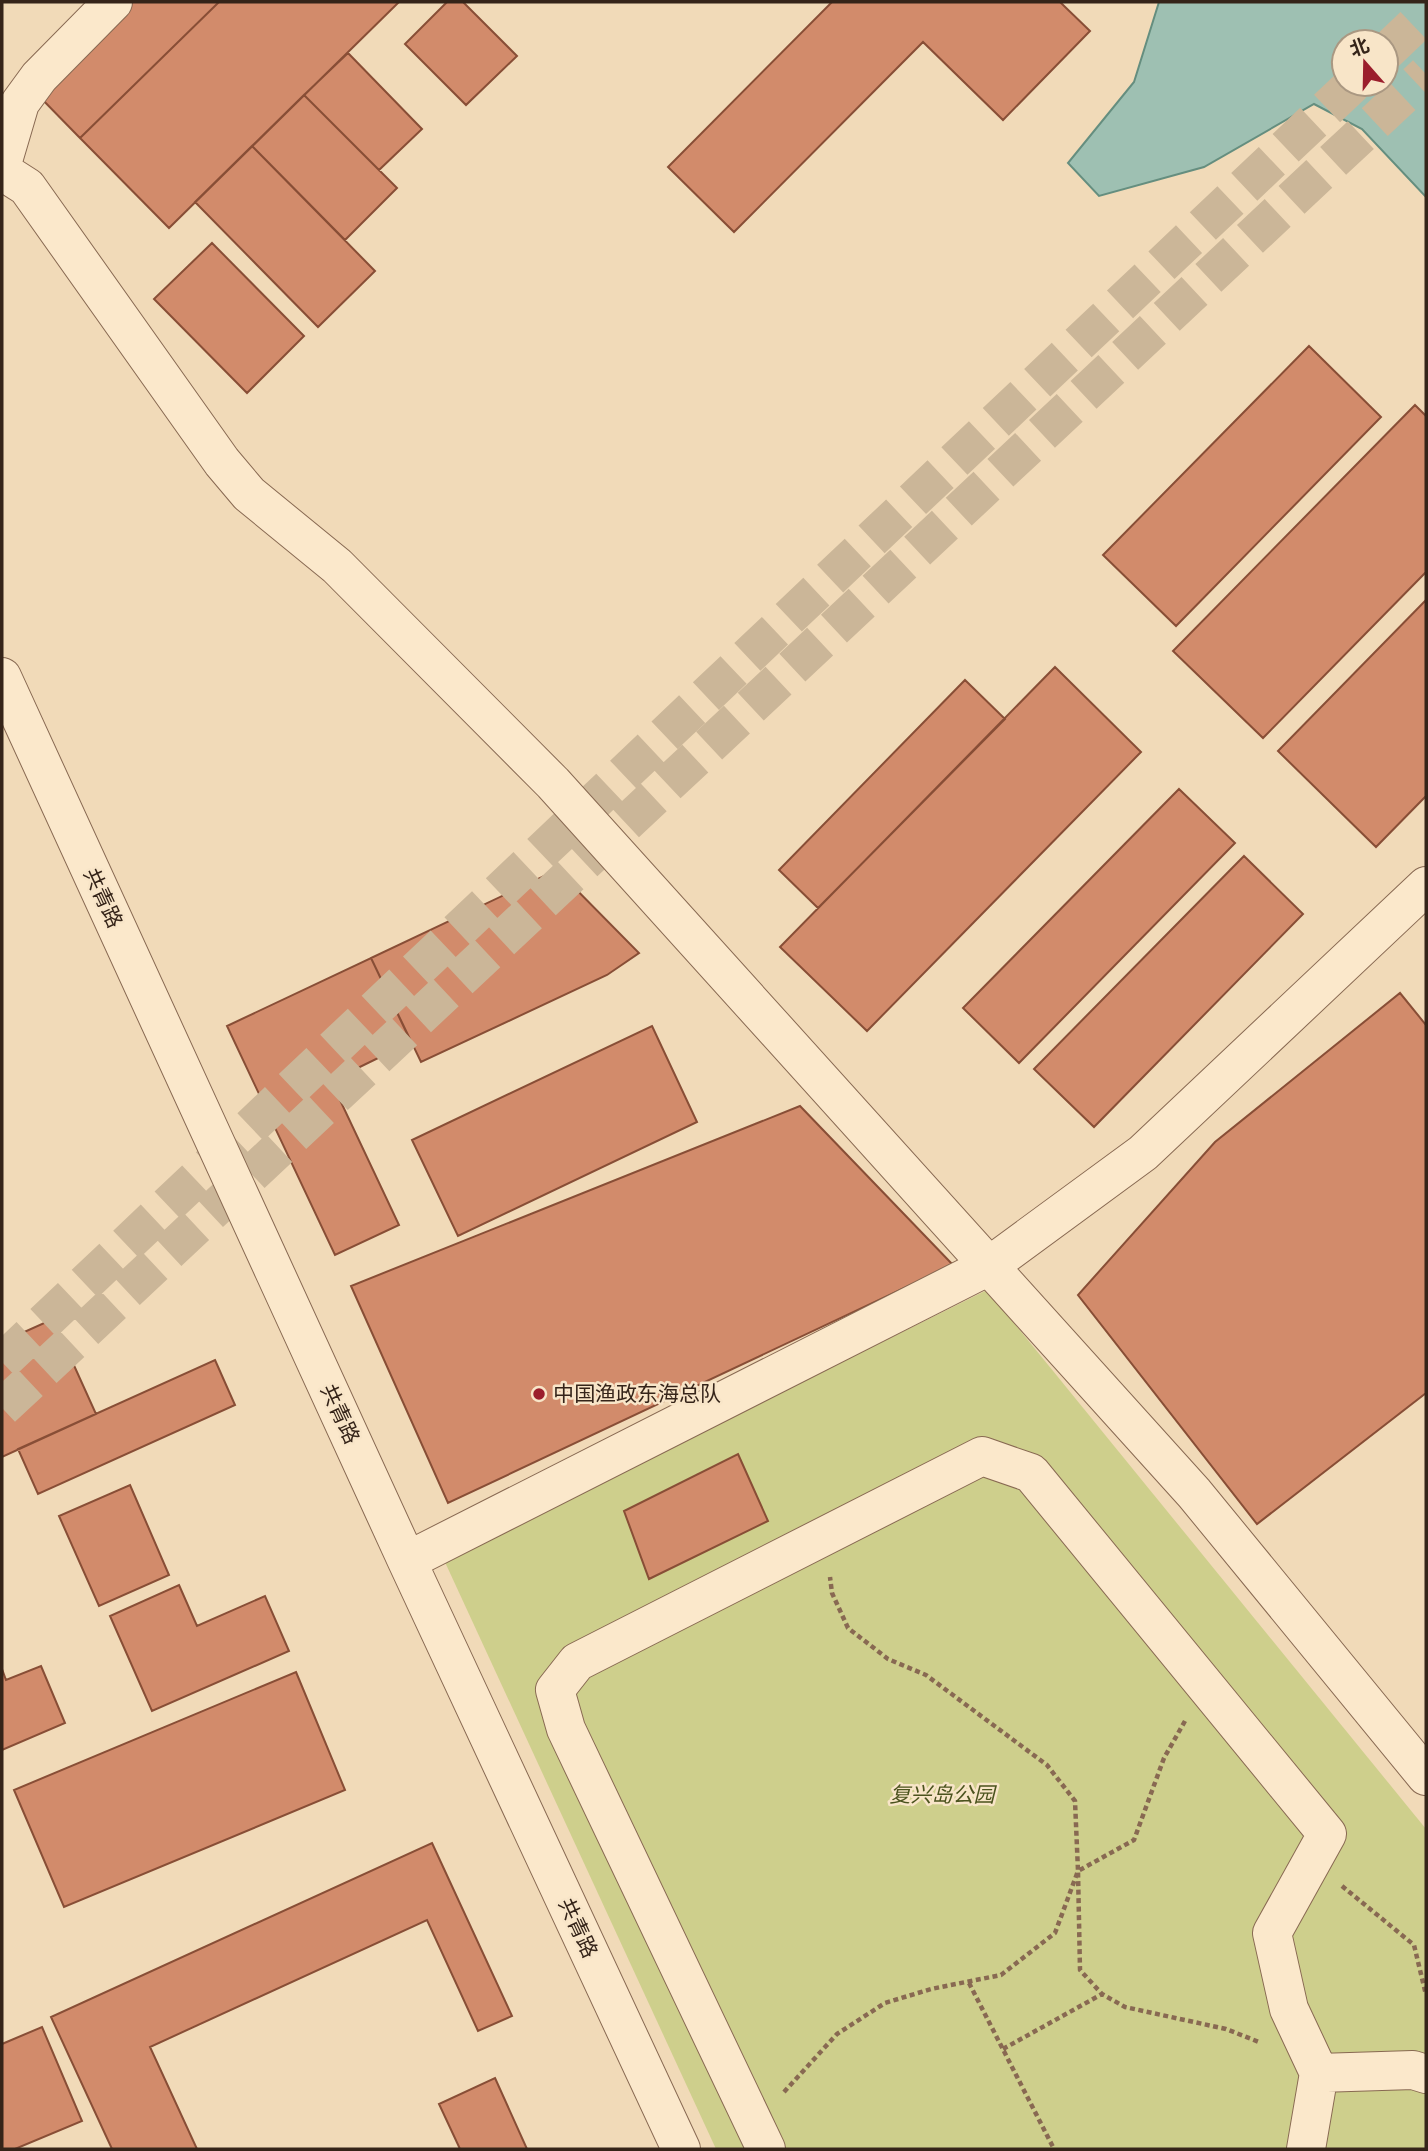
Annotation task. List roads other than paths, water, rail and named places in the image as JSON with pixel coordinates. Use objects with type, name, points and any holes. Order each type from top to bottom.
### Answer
[{"type":"street","points":[[2,164],[20,103],[39,78],[113,2]]},
{"type":"street","points":[[2,171],[27,187],[222,462],[249,494],[337,566],[552,783],[1194,1493],[1426,1776]]},
{"type":"street","name":"共青路","points":[[2,677],[407,1561],[681,2149]]},
{"type":"street","points":[[407,1561],[989,1266],[1143,1153],[1426,886]]},
{"type":"street","points":[[760,2136],[566,1729],[555,1690],[577,1662],[982,1456],[1031,1473],[1326,1833],[1272,1933],[1289,2009],[1319,2073],[1306,2149]]},
{"type":"street","points":[[1319,2073],[1413,2070],[1426,2074]]},
{"type":"tunnel","points":[[1400,39],[1426,14]]},
{"type":"tunnel","points":[[2,1408],[1426,74]]},
{"type":"tunnel","points":[[2,1362],[1338,98]]},
{"type":"place","name":"中国渔政东海总队","points":[[539,1394]]},
{"type":"park label","name":"复兴岛公园","points":[[942,1795]]}]
